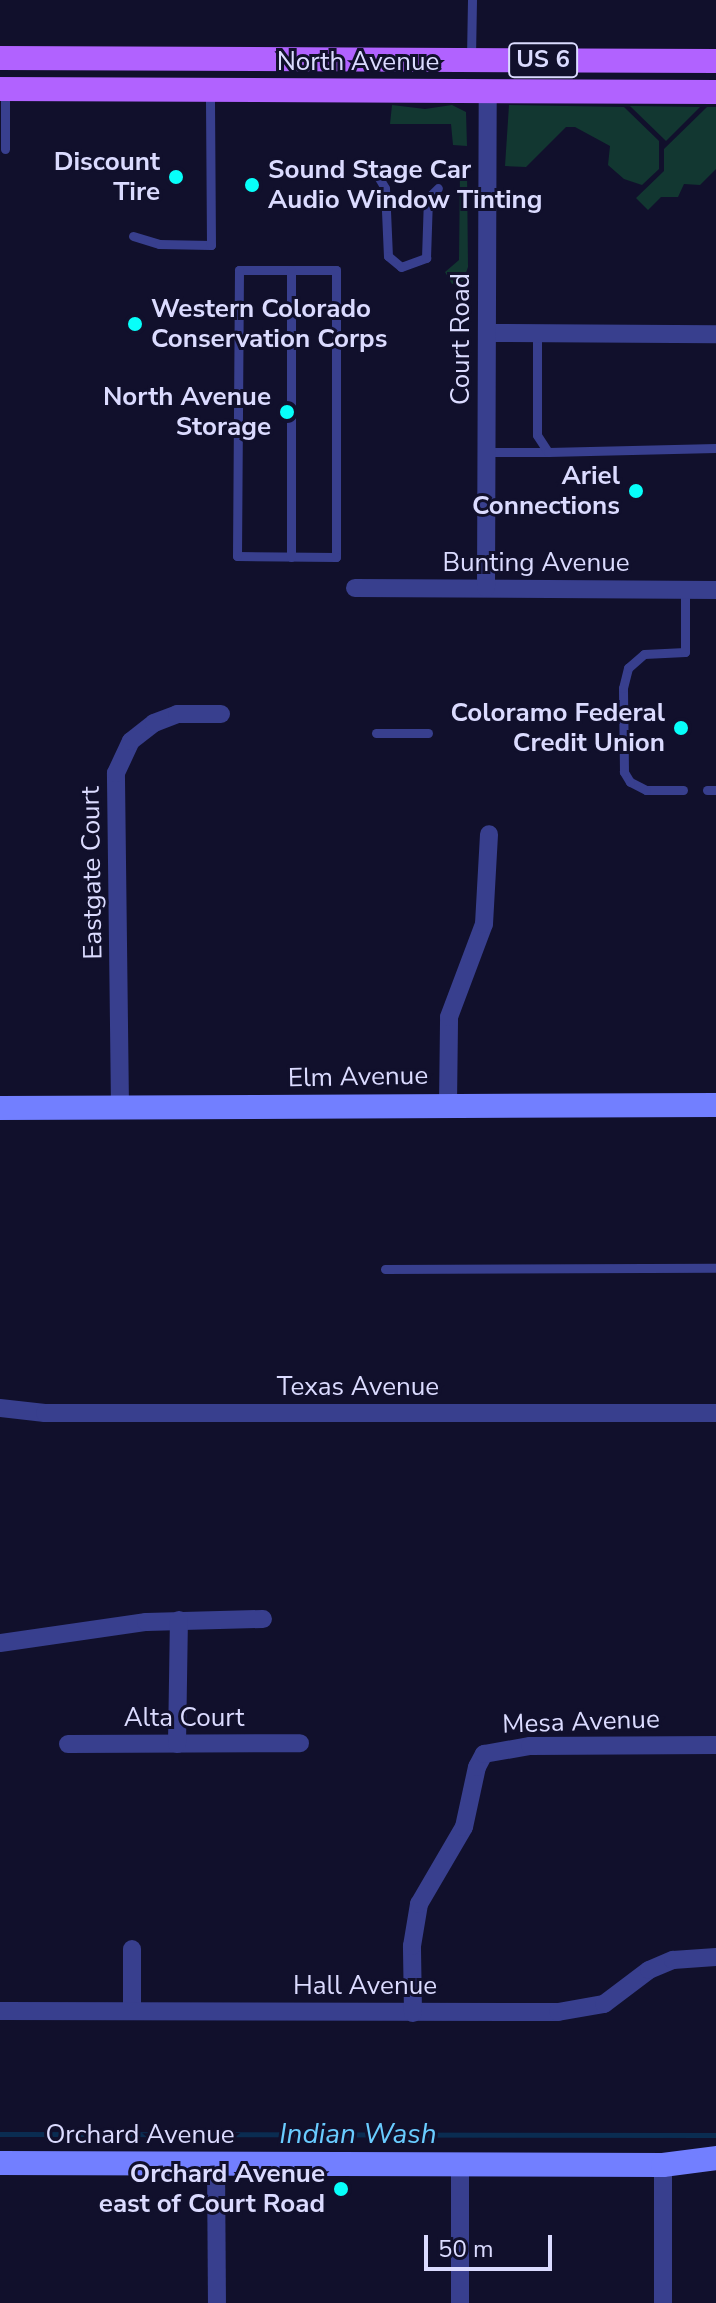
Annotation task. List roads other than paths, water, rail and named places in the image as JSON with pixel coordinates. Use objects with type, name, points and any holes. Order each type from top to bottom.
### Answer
[{"type":"main road","name":"North Avenue","points":[[0,58],[716,61]]},
{"type":"main road","points":[[202,59],[210,90]]},
{"type":"main road","points":[[327,90],[378,78],[449,78],[471,60]]},
{"type":"main road","points":[[488,90],[514,76],[579,77],[640,61]]},
{"type":"main road","name":"North Avenue","points":[[2,89],[716,92]]},
{"type":"street","name":"Court Road","points":[[486,588],[488,90]]},
{"type":"street","points":[[487,333],[716,334]]},
{"type":"street","name":"Bunting Avenue","points":[[355,588],[716,590]]},
{"type":"street","name":"Eastgate Court","points":[[120,1107],[116,773],[131,741],[154,723],[177,714],[221,714]]},
{"type":"street","points":[[448,1104],[449,1017],[484,924],[489,834]]},
{"type":"street","name":"Elm Avenue","points":[[0,1108],[716,1105]]},
{"type":"street","name":"Texas Avenue","points":[[0,1408],[45,1413],[716,1413]]},
{"type":"street","points":[[0,1643],[179,1620],[263,1619]]},
{"type":"street","points":[[177,1744],[179,1620]]},
{"type":"street","name":"Alta Court","points":[[68,1744],[300,1743]]},
{"type":"street","name":"Mesa Avenue","points":[[413,2013],[412,1946],[419,1904],[464,1827],[484,1754],[530,1746],[716,1745]]},
{"type":"street","points":[[132,1949],[132,2011]]},
{"type":"street","name":"Hall Avenue","points":[[0,2011],[413,2013],[585,2009],[604,2004],[649,1970],[673,1960],[716,1957]]},
{"type":"street","name":"Orchard Avenue","points":[[0,2163],[663,2165],[716,2170]]},
{"type":"street","points":[[216,2164],[217,2303]]},
{"type":"street","points":[[460,2164],[460,2303]]},
{"type":"street","points":[[663,2165],[663,2303]]},
{"type":"lane","points":[[471,60],[472,0]]},
{"type":"lane","points":[[2,89],[5,149]]},
{"type":"lane","points":[[133,236],[159,244],[211,245],[210,90]]},
{"type":"lane","points":[[376,173],[385,188],[388,256],[401,267],[426,258],[428,198],[438,188]]},
{"type":"lane","points":[[239,270],[291,270],[336,270],[336,557],[237,556],[239,270]]},
{"type":"lane","points":[[291,270],[291,557]]},
{"type":"lane","points":[[537,333],[537,435],[548,452]]},
{"type":"lane","points":[[487,452],[716,448]]},
{"type":"lane","points":[[683,790],[646,790],[630,782],[624,772],[623,688],[628,668],[644,654],[685,652],[685,590]]},
{"type":"lane","points":[[376,733],[428,733]]},
{"type":"lane","points":[[385,1269],[716,1268]]},
{"type":"waterway","name":"Indian Wash","points":[[0,2134],[716,2135]]},
{"type":"place","name":"Discount Tire","points":[[176,177]]},
{"type":"place","name":"Sound Stage Car Audio Window Tinting","points":[[252,185]]},
{"type":"place","name":"Western Colorado Conservation Corps","points":[[135,324]]},
{"type":"place","name":"North Avenue Storage","points":[[287,412]]},
{"type":"place","name":"Ariel Connections","points":[[636,491]]},
{"type":"place","name":"Coloramo Federal Credit Union","points":[[681,728]]},
{"type":"place","name":"Orchard Avenue east of Court Road","points":[[341,2189]]}]
